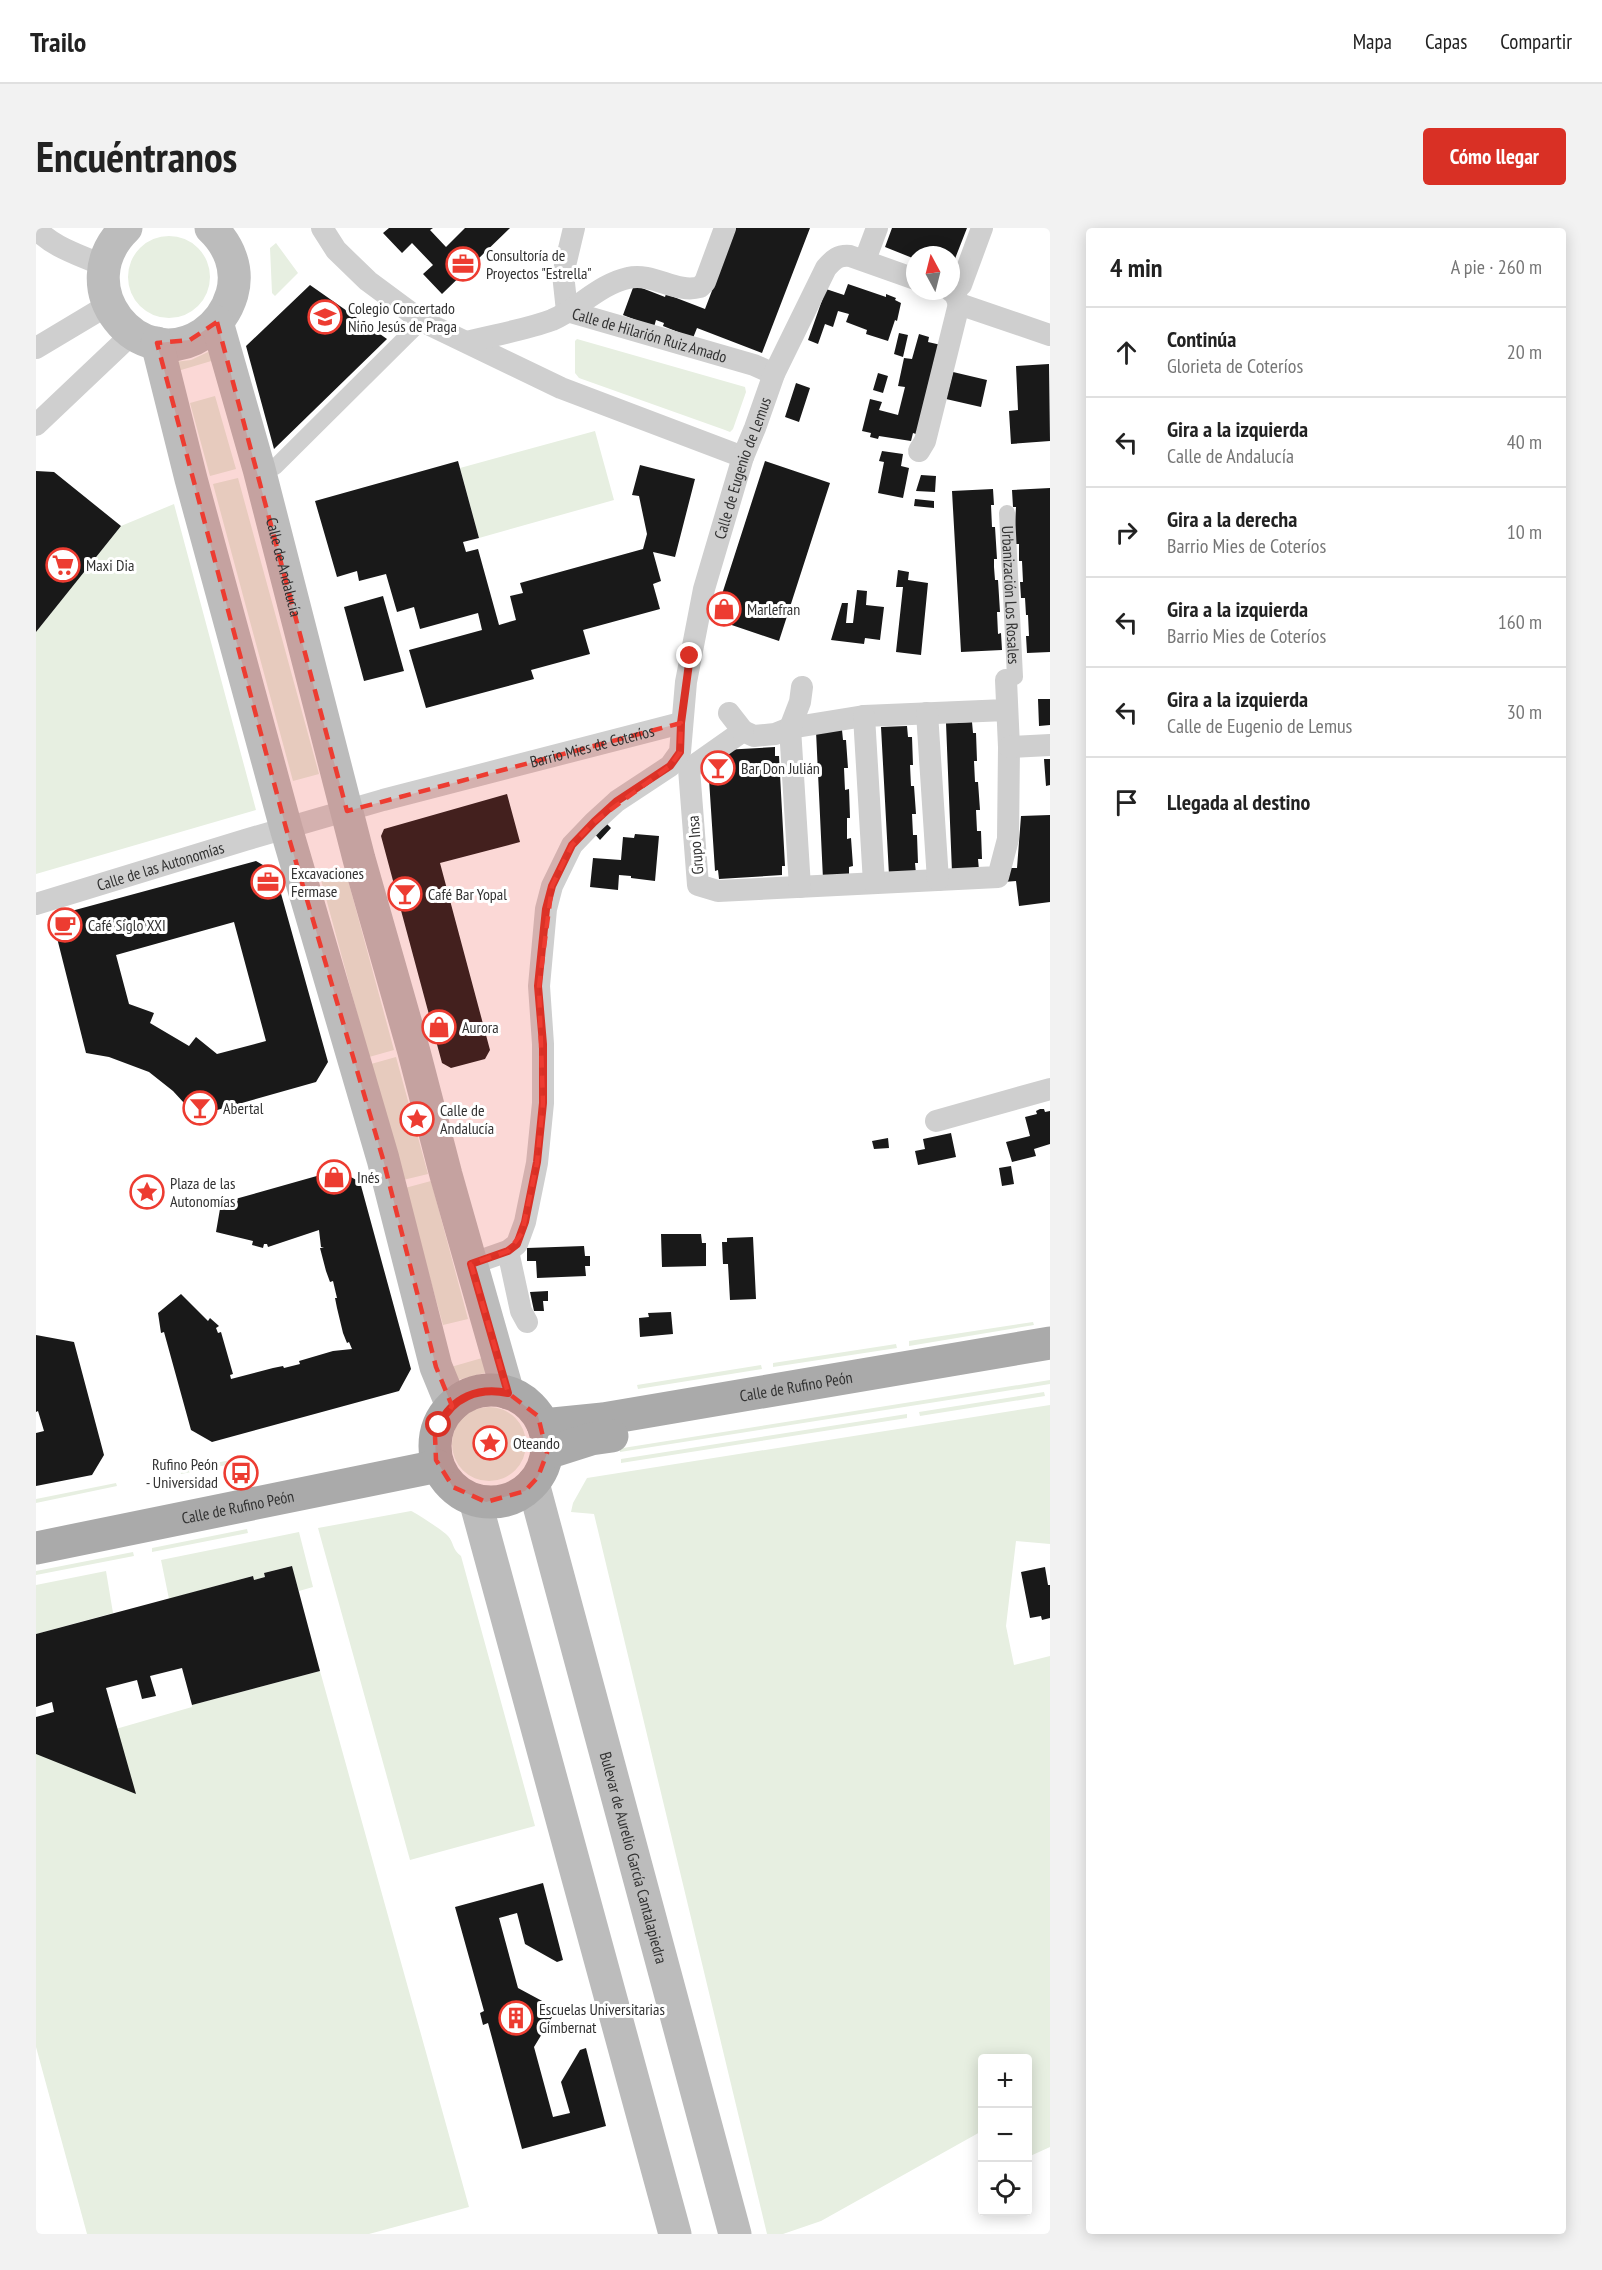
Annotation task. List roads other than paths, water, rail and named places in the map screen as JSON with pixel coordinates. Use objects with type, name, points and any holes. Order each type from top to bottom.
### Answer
[{"type":"main road","points":[[116,240],[103,286],[108,305],[114,316],[145,338],[168,344],[190,340],[209,330],[218,322],[230,302],[234,279],[230,255],[218,230]]},
{"type":"main road","name":"Calle de Andalucía","points":[[218,322],[262,480],[348,817],[508,1393]]},
{"type":"main road","points":[[145,338],[191,479],[288,834],[383,1159],[436,1367],[452,1406]]},
{"type":"main road","name":"Calle de Rufino Peón","points":[[545,1439],[603,1419],[1050,1343]]},
{"type":"main road","name":"Calle de Rufino Peón","points":[[545,1439],[591,1439],[1050,1365]]},
{"type":"main road","points":[[484,1390],[508,1393],[533,1408],[545,1439],[542,1469],[533,1484],[525,1491],[506,1500],[486,1502],[475,1500],[453,1488],[436,1457],[439,1425],[452,1406],[467,1396],[484,1390]]},
{"type":"main road","name":"Calle de Rufino Peón","points":[[36,1527],[436,1457]]},
{"type":"main road","name":"Calle de Rufino Peón","points":[[36,1548],[436,1457]]},
{"type":"main road","name":"Bulevar de Aurelio García Cantalapiedra","points":[[533,1484],[735,2234]]},
{"type":"main road","points":[[475,1500],[675,2234]]},
{"type":"street","points":[[36,228],[49,239],[116,240]]},
{"type":"street","points":[[322,228],[336,250],[368,281],[422,321],[561,388],[743,457]]},
{"type":"street","points":[[574,228],[562,274],[567,311],[612,285],[631,277],[684,288],[700,287],[705,282],[725,228]]},
{"type":"street","points":[[877,228],[865,260],[906,276]]},
{"type":"street","points":[[960,287],[982,228]]},
{"type":"street","name":"Calle de Eugenio de Lemus","points":[[681,723],[690,656],[704,589],[743,457],[774,374],[826,268],[840,255],[865,260]]},
{"type":"street","points":[[960,297],[1050,334]]},
{"type":"street","points":[[919,452],[925,441],[954,300]]},
{"type":"street","points":[[36,348],[108,305]]},
{"type":"street","name":"Calle de Hilarión Ruiz Amado","points":[[467,342],[552,320],[567,311],[754,365],[774,374]]},
{"type":"street","points":[[275,467],[422,321]]},
{"type":"street","points":[[522,369],[520,346],[523,327]]},
{"type":"street","points":[[36,425],[145,338]]},
{"type":"street","name":"Urbanización Los Rosales","points":[[1007,513],[1011,678]]},
{"type":"street","name":"Grupo Insa","points":[[743,731],[689,769],[698,885],[718,891],[998,876],[1008,839],[1009,747],[1006,710],[1011,678]]},
{"type":"street","points":[[800,887],[790,728],[800,702],[802,687]]},
{"type":"street","points":[[729,713],[743,731],[754,736],[864,716],[1006,710]]},
{"type":"street","points":[[927,713],[938,880]]},
{"type":"street","points":[[864,716],[874,884]]},
{"type":"street","points":[[527,1322],[521,1311],[512,1248],[525,1222],[538,1152],[543,1083],[538,986],[546,909],[552,886],[572,845],[617,801],[670,766],[680,752],[681,723]]},
{"type":"street","name":"Barrio Mies de Coteríos","points":[[348,817],[615,739],[681,723]]},
{"type":"street","points":[[1009,747],[1050,745]]},
{"type":"street","points":[[288,834],[348,817]]},
{"type":"street","name":"Calle de las Autonomías","points":[[36,904],[288,834]]},
{"type":"street","points":[[936,1121],[1050,1089]]},
{"type":"street","points":[[471,1264],[512,1248]]},
{"type":"place","name":"Consultoría de Proyectos \"Estrella\"","points":[[463,264]]},
{"type":"place","name":"Colegio Concertado Niño Jesús de Praga","points":[[325,317]]},
{"type":"place","name":"Maxi Dia","points":[[63,565]]},
{"type":"place","name":"Marlefran","points":[[724,609]]},
{"type":"place","name":"Bar Don Julián","points":[[718,768]]},
{"type":"place","name":"Excavaciones Fermase","points":[[268,882]]},
{"type":"place","name":"Café Bar Yopal","points":[[405,894]]},
{"type":"place","name":"Café Siglo XXI","points":[[65,925]]},
{"type":"place","name":"Aurora","points":[[439,1027]]},
{"type":"place","name":"Abertal","points":[[200,1108]]},
{"type":"place","name":"Calle de Andalucía","points":[[417,1119]]},
{"type":"place","name":"Inés","points":[[334,1177]]},
{"type":"place","name":"Plaza de las Autonomías","points":[[147,1192]]},
{"type":"place","name":"Oteando","points":[[490,1443]]},
{"type":"place","name":"Rufino Peón - Universidad","points":[[241,1473]]},
{"type":"place","name":"Escuelas Universitarias Gimbernat","points":[[516,2018]]}]
